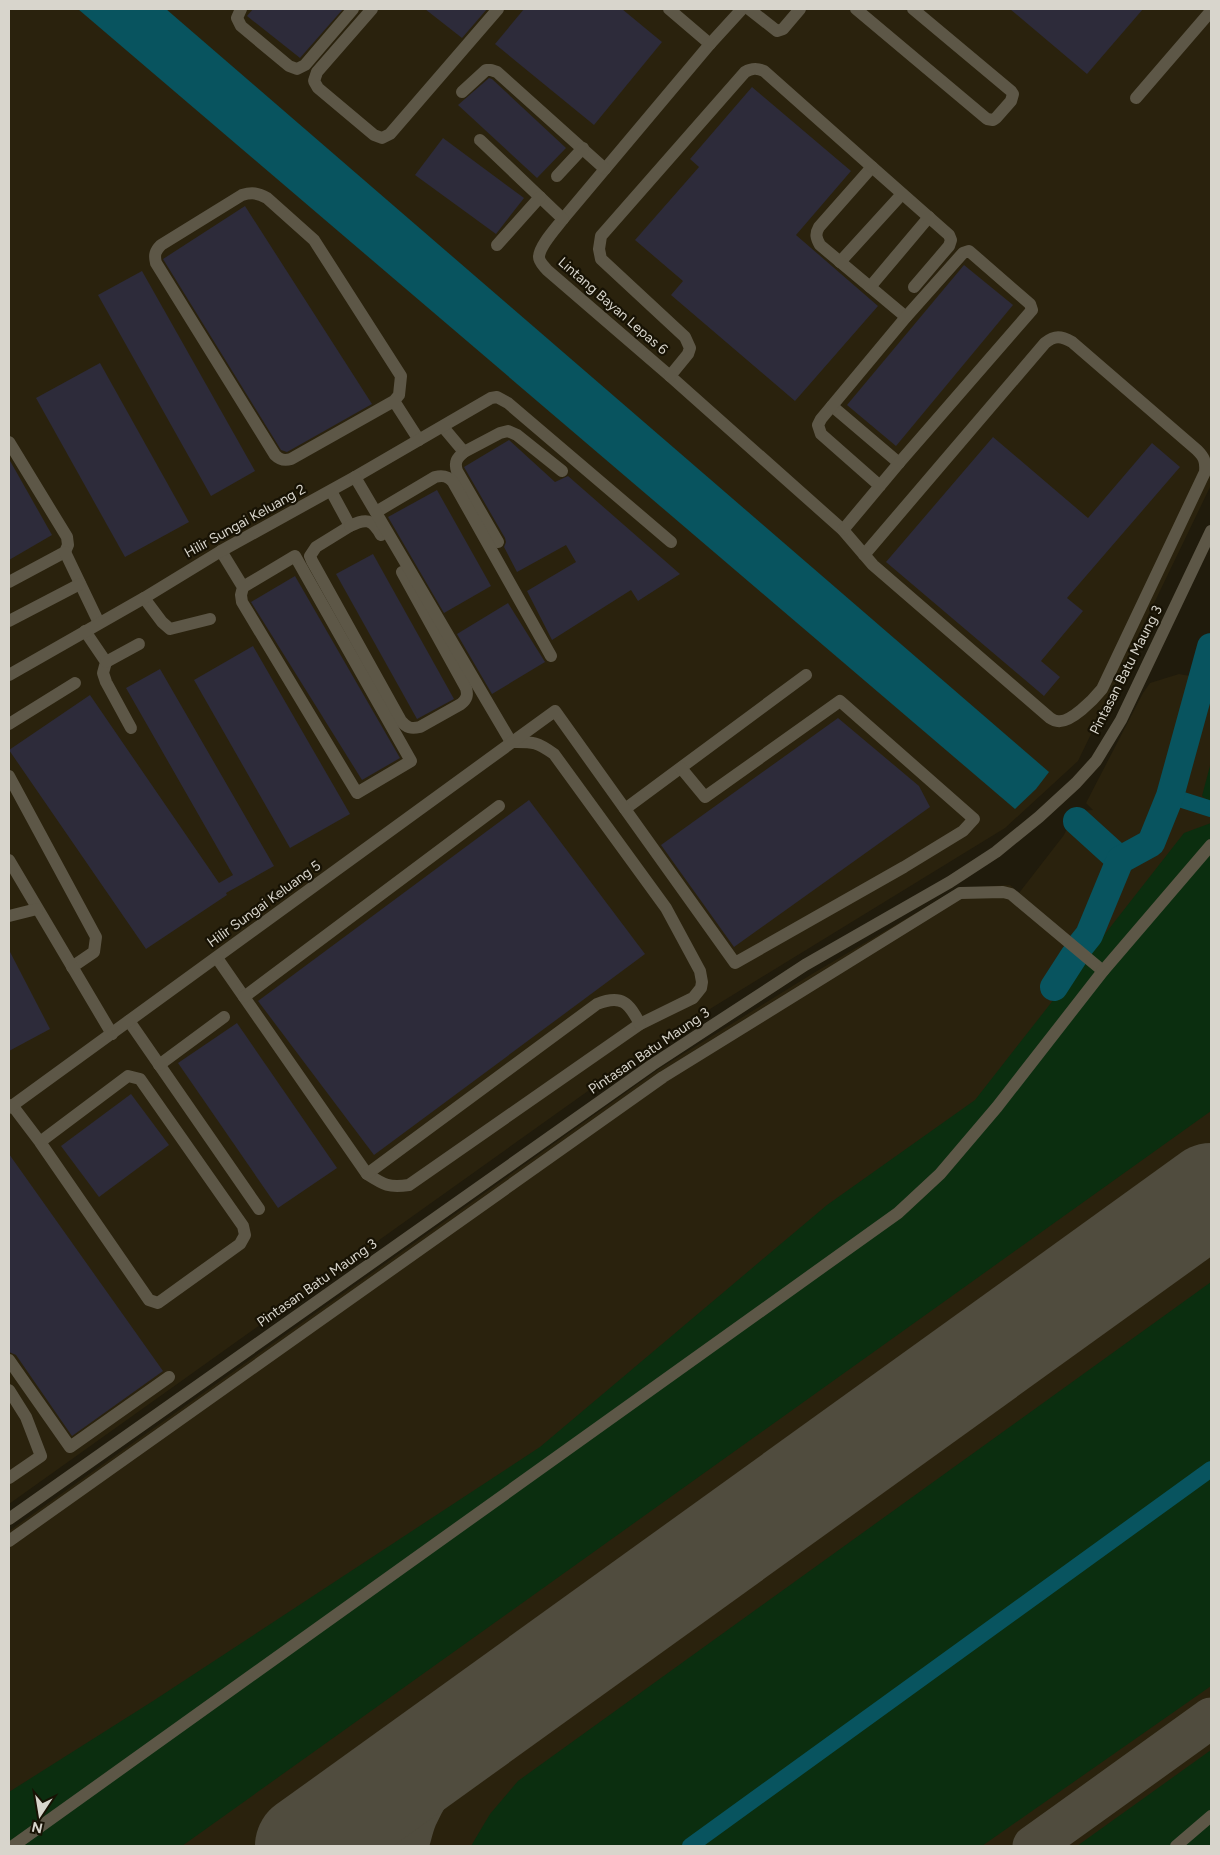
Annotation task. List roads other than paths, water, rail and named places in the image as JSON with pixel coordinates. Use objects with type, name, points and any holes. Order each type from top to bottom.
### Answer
[{"type":"street","points":[[241,9],[237,18],[241,26],[289,66],[297,69],[305,65],[353,9]]},
{"type":"street","points":[[372,9],[317,72],[314,80],[318,88],[374,135],[382,138],[390,134],[498,9]]},
{"type":"street","points":[[668,9],[710,44]]},
{"type":"street","name":"Lintang Bayan Lepas 6","points":[[742,9],[710,44],[563,219],[542,248],[539,256],[541,263],[843,530],[864,555],[873,565],[1050,718],[1057,721],[1067,720],[1095,698],[1102,689],[1204,472],[1205,462],[1197,450],[1072,342],[1062,336],[1052,338],[1045,343],[864,555]]},
{"type":"street","points":[[749,9],[777,31],[783,29],[800,9]]},
{"type":"street","points":[[856,9],[987,119],[994,120],[1012,101],[1013,94],[1011,91],[913,9]]},
{"type":"street","points":[[1136,98],[1211,11]]},
{"type":"street","points":[[670,376],[688,354],[690,348],[685,337],[601,259],[599,249],[602,236],[745,72],[751,69],[758,68],[764,71],[949,235],[951,240],[950,246],[914,287]]},
{"type":"street","points":[[462,92],[486,70],[497,72],[605,169]]},
{"type":"street","points":[[480,140],[563,219]]},
{"type":"street","points":[[557,176],[583,148]]},
{"type":"street","points":[[872,167],[819,227],[816,239],[820,245],[906,317]]},
{"type":"street","points":[[250,193],[259,194],[267,198],[314,240],[401,376],[399,395],[394,402],[291,459],[279,459],[156,263],[154,256],[156,250],[242,196],[250,193]]},
{"type":"street","points":[[840,262],[902,194]]},
{"type":"street","points":[[497,245],[540,197]]},
{"type":"street","points":[[870,287],[929,217]]},
{"type":"street","points":[[843,530],[1032,310],[1030,304],[969,251],[963,253],[906,317],[818,425],[821,434],[880,486]]},
{"type":"street","name":"Hilir Sungai Keluang 2","points":[[9,675],[144,598],[221,551],[443,427],[486,400],[497,397],[508,403],[672,542]]},
{"type":"street","points":[[394,402],[419,440]]},
{"type":"street","points":[[832,406],[899,463]]},
{"type":"street","points":[[443,427],[464,452]]},
{"type":"street","points":[[498,542],[457,471],[456,459],[464,452],[500,433],[508,431],[517,435],[562,472]]},
{"type":"street","points":[[9,442],[67,537],[68,545],[65,552],[9,582]]},
{"type":"street","points":[[376,512],[435,477],[442,475],[449,477],[551,656]]},
{"type":"street","points":[[217,958],[367,1174],[384,1185],[394,1188],[409,1185],[640,1024],[693,998],[701,988],[700,971],[666,908],[554,754],[540,743],[511,742],[354,477]]},
{"type":"street","points":[[331,491],[350,526]]},
{"type":"street","points":[[365,521],[372,522],[377,528],[466,688],[468,694],[466,700],[420,727],[406,726],[401,721],[310,556],[316,547],[350,526],[365,521]]},
{"type":"street","name":"Pintasan Batu Maung 3","points":[[9,1519],[652,1065],[805,965],[950,882],[996,852],[1039,817],[1076,783],[1096,761],[1121,720],[1211,531]]},
{"type":"street","points":[[221,551],[243,587],[242,602],[357,793],[411,761],[295,556],[243,587]]},
{"type":"street","points":[[65,552],[99,624]]},
{"type":"street","points":[[9,621],[80,584]]},
{"type":"street","points":[[144,598],[162,622],[170,629],[210,618]]},
{"type":"street","points":[[85,631],[106,662]]},
{"type":"street","points":[[130,728],[103,673],[106,662],[140,644]]},
{"type":"street","points":[[681,768],[705,798],[840,701],[974,819],[963,830],[904,867],[735,963],[625,810],[681,768],[806,675]]},
{"type":"street","points":[[9,724],[75,683]]},
{"type":"street","name":"Hilir Sungai Keluang 5","points":[[11,1106],[555,711],[625,810]]},
{"type":"street","points":[[9,776],[96,937],[94,952],[72,968]]},
{"type":"street","points":[[244,997],[499,806]]},
{"type":"street","points":[[13,1846],[898,1213],[940,1174],[997,1107],[1103,971],[1211,845]]},
{"type":"street","points":[[9,860],[112,1034]]},
{"type":"street","points":[[9,1541],[663,1078],[960,894],[1004,892],[1011,894],[1103,971]]},
{"type":"street","points":[[9,916],[37,909]]},
{"type":"street","points":[[367,1174],[597,1004],[608,1000],[617,999],[622,1001],[632,1010],[640,1024]]},
{"type":"street","points":[[159,1064],[224,1017]]},
{"type":"street","points":[[129,1021],[259,1209]]},
{"type":"street","points":[[11,1106],[40,1142],[148,1300],[158,1303],[240,1244],[245,1235],[243,1226],[140,1079],[128,1076],[40,1142]]},
{"type":"street","points":[[9,1360],[70,1447],[170,1377]]},
{"type":"street","points":[[9,1390],[26,1417],[41,1456],[9,1478]]},
{"type":"street","points":[[1176,1846],[1211,1816]]},
{"type":"water","points":[[78,9],[166,9],[1049,772],[1036,789],[1015,809]]},
{"type":"waterway","points":[[1081,945],[1089,935],[1120,860],[1151,843],[1170,796],[1211,647]]},
{"type":"waterway","points":[[1170,796],[1211,809]]},
{"type":"waterway","points":[[1077,821],[1120,860]]},
{"type":"waterway","points":[[1054,987],[1074,956]]},
{"type":"waterway","points":[[690,1846],[1211,1469]]}]
